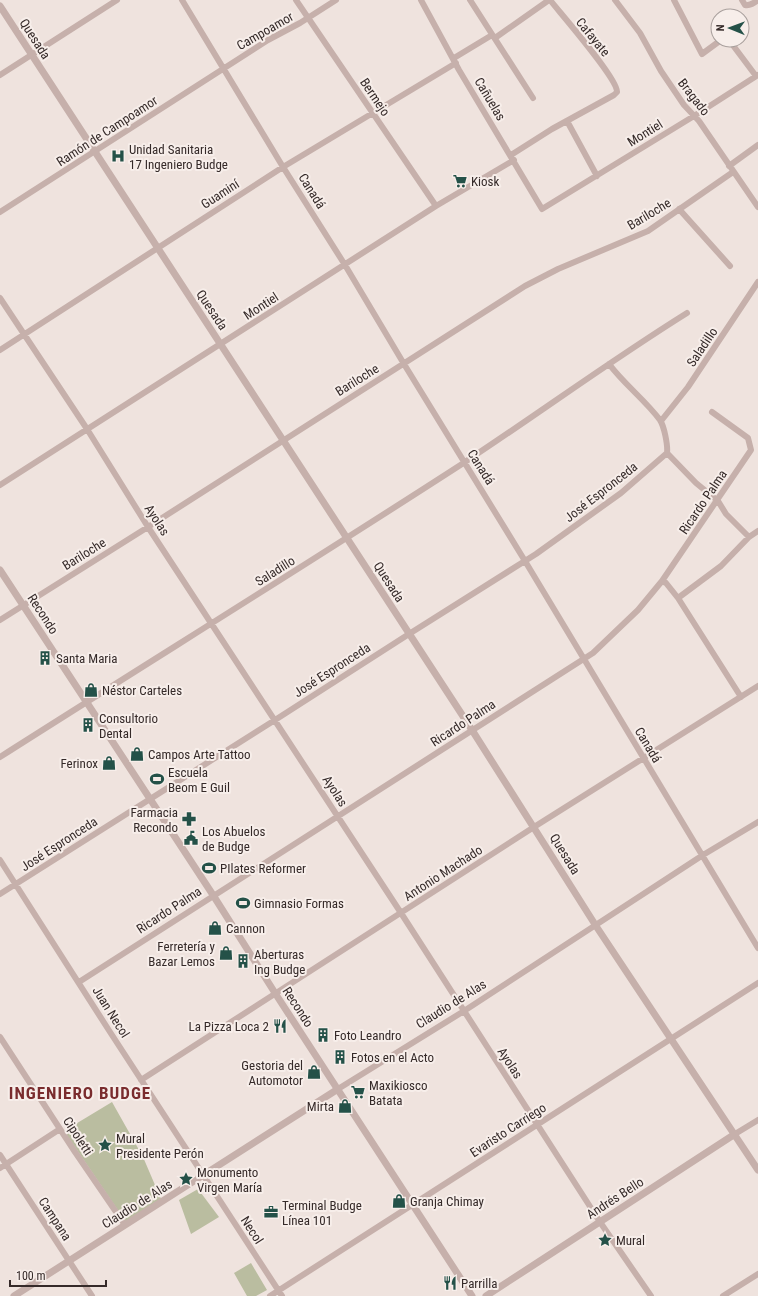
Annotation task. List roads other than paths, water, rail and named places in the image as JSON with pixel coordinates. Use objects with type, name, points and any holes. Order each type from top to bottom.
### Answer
[{"type":"street","points":[[0,76],[117,0]]},
{"type":"street","name":"Canadá","points":[[182,0],[465,462],[758,948]]},
{"type":"street","name":"Bermejo","points":[[296,0],[436,206]]},
{"type":"street","name":"Campoamor","points":[[225,68],[268,40],[308,18],[336,0]]},
{"type":"street","name":"Cañuelas","points":[[421,0],[480,106],[513,158],[542,209]]},
{"type":"street","points":[[470,0],[533,98]]},
{"type":"street","name":"Guaminí","points":[[0,350],[283,167],[494,37],[549,0]]},
{"type":"street","name":"Cafayate","points":[[549,0],[601,63],[617,89]]},
{"type":"street","name":"Bragado","points":[[615,0],[640,33],[661,71],[684,105],[699,121],[758,207]]},
{"type":"street","points":[[674,0],[702,54],[710,48]]},
{"type":"street","points":[[742,0],[745,5],[751,5],[758,0]]},
{"type":"street","name":"Quesada","points":[[0,6],[156,248],[472,730],[596,926],[672,1038],[758,1170]]},
{"type":"street","points":[[735,48],[757,75]]},
{"type":"street","name":"Ramón de Campoamor","points":[[0,212],[225,68]]},
{"type":"street","name":"Montiel","points":[[542,209],[694,116],[757,75]]},
{"type":"street","name":"Montiel","points":[[0,486],[513,158],[567,121],[614,96],[617,89]]},
{"type":"street","points":[[567,121],[597,176]]},
{"type":"street","points":[[729,166],[758,145]]},
{"type":"street","name":"Bariloche","points":[[0,620],[536,280],[558,269],[648,231],[733,172]]},
{"type":"street","points":[[679,209],[730,266]]},
{"type":"street","name":"Saladillo","points":[[661,421],[688,387],[758,282]]},
{"type":"street","name":"Ayolas","points":[[0,298],[87,429],[148,527],[401,913],[600,1222],[650,1296]]},
{"type":"street","name":"Saladillo","points":[[0,757],[212,624],[465,462],[558,400],[635,346],[687,313]]},
{"type":"street","points":[[609,364],[621,380],[661,421],[668,447],[667,453],[696,483],[718,501],[726,514],[749,537]]},
{"type":"street","name":"Ricardo Palma","points":[[79,982],[584,659],[638,610],[662,580],[718,501],[751,450],[748,438],[712,412]]},
{"type":"street","name":"José Espronceda","points":[[0,894],[525,561],[612,500],[667,453]]},
{"type":"street","points":[[678,598],[720,566],[749,537],[758,531]]},
{"type":"street","name":"Recondo","points":[[0,570],[87,702],[149,800],[213,895],[472,1296]]},
{"type":"street","points":[[662,580],[678,598],[741,697]]},
{"type":"street","name":"Antonio Machado","points":[[141,1080],[534,827],[758,686]]},
{"type":"street","name":"Claudio de Alas","points":[[14,1296],[338,1089],[464,1011],[703,855],[758,822]]},
{"type":"street","name":"Juan Necol","points":[[0,860],[203,1176]]},
{"type":"street","name":"Evaristo Carriego","points":[[270,1296],[280,1293],[413,1204],[758,983]]},
{"type":"street","name":"Cipoletti","points":[[0,1037],[125,1226]]},
{"type":"street","name":"Andrés Bello","points":[[486,1296],[758,1120]]},
{"type":"street","points":[[0,1168],[60,1129]]},
{"type":"street","name":"Campana","points":[[0,1154],[92,1296]]},
{"type":"street","name":"Necol","points":[[203,1176],[280,1293]]},
{"type":"street","points":[[724,1296],[758,1274]]},
{"type":"place","name":"Unidad Sanitaria 17 Ingeniero Budge","points":[[118,156]]},
{"type":"place","name":"Kiosk","points":[[460,181]]},
{"type":"place","name":"Santa Maria","points":[[45,658]]},
{"type":"place","name":"Néstor Carteles","points":[[91,690]]},
{"type":"place","name":"Consultorio Dental","points":[[88,725]]},
{"type":"place","name":"Campos Arte Tattoo","points":[[137,754]]},
{"type":"place","name":"Ferinox","points":[[109,763]]},
{"type":"place","name":"Escuela Beom E Guil","points":[[157,779]]},
{"type":"place","name":"Farmacia Recondo","points":[[189,819]]},
{"type":"place","name":"Los Abuelos de Budge","points":[[191,838]]},
{"type":"place","name":"PIlates Reformer","points":[[209,868]]},
{"type":"place","name":"Gimnasio Formas","points":[[243,903]]},
{"type":"place","name":"Cannon","points":[[215,928]]},
{"type":"place","name":"Ferretería y Bazar Lemos","points":[[226,953]]},
{"type":"place","name":"Aberturas Ing Budge","points":[[243,961]]},
{"type":"place","name":"La Pizza Loca 2","points":[[280,1026]]},
{"type":"place","name":"Foto Leandro","points":[[323,1035]]},
{"type":"place","name":"Fotos en el Acto","points":[[340,1057]]},
{"type":"place","name":"Gestoria del Automotor","points":[[314,1072]]},
{"type":"place","name":"Maxikiosco Batata","points":[[358,1092]]},
{"type":"place","name":"Mirta","points":[[345,1106]]},
{"type":"place","name":"Mural Presidente Perón","points":[[105,1145]]},
{"type":"place","name":"Monumento Virgen María","points":[[186,1179]]},
{"type":"place","name":"Granja Chimay","points":[[399,1201]]},
{"type":"place","name":"Terminal Budge Línea 101","points":[[271,1212]]},
{"type":"place","name":"Mural","points":[[605,1240]]},
{"type":"place","name":"Parrilla","points":[[450,1283]]},
{"type":"district","name":"INGENIERO BUDGE","points":[[80,1093]]}]
